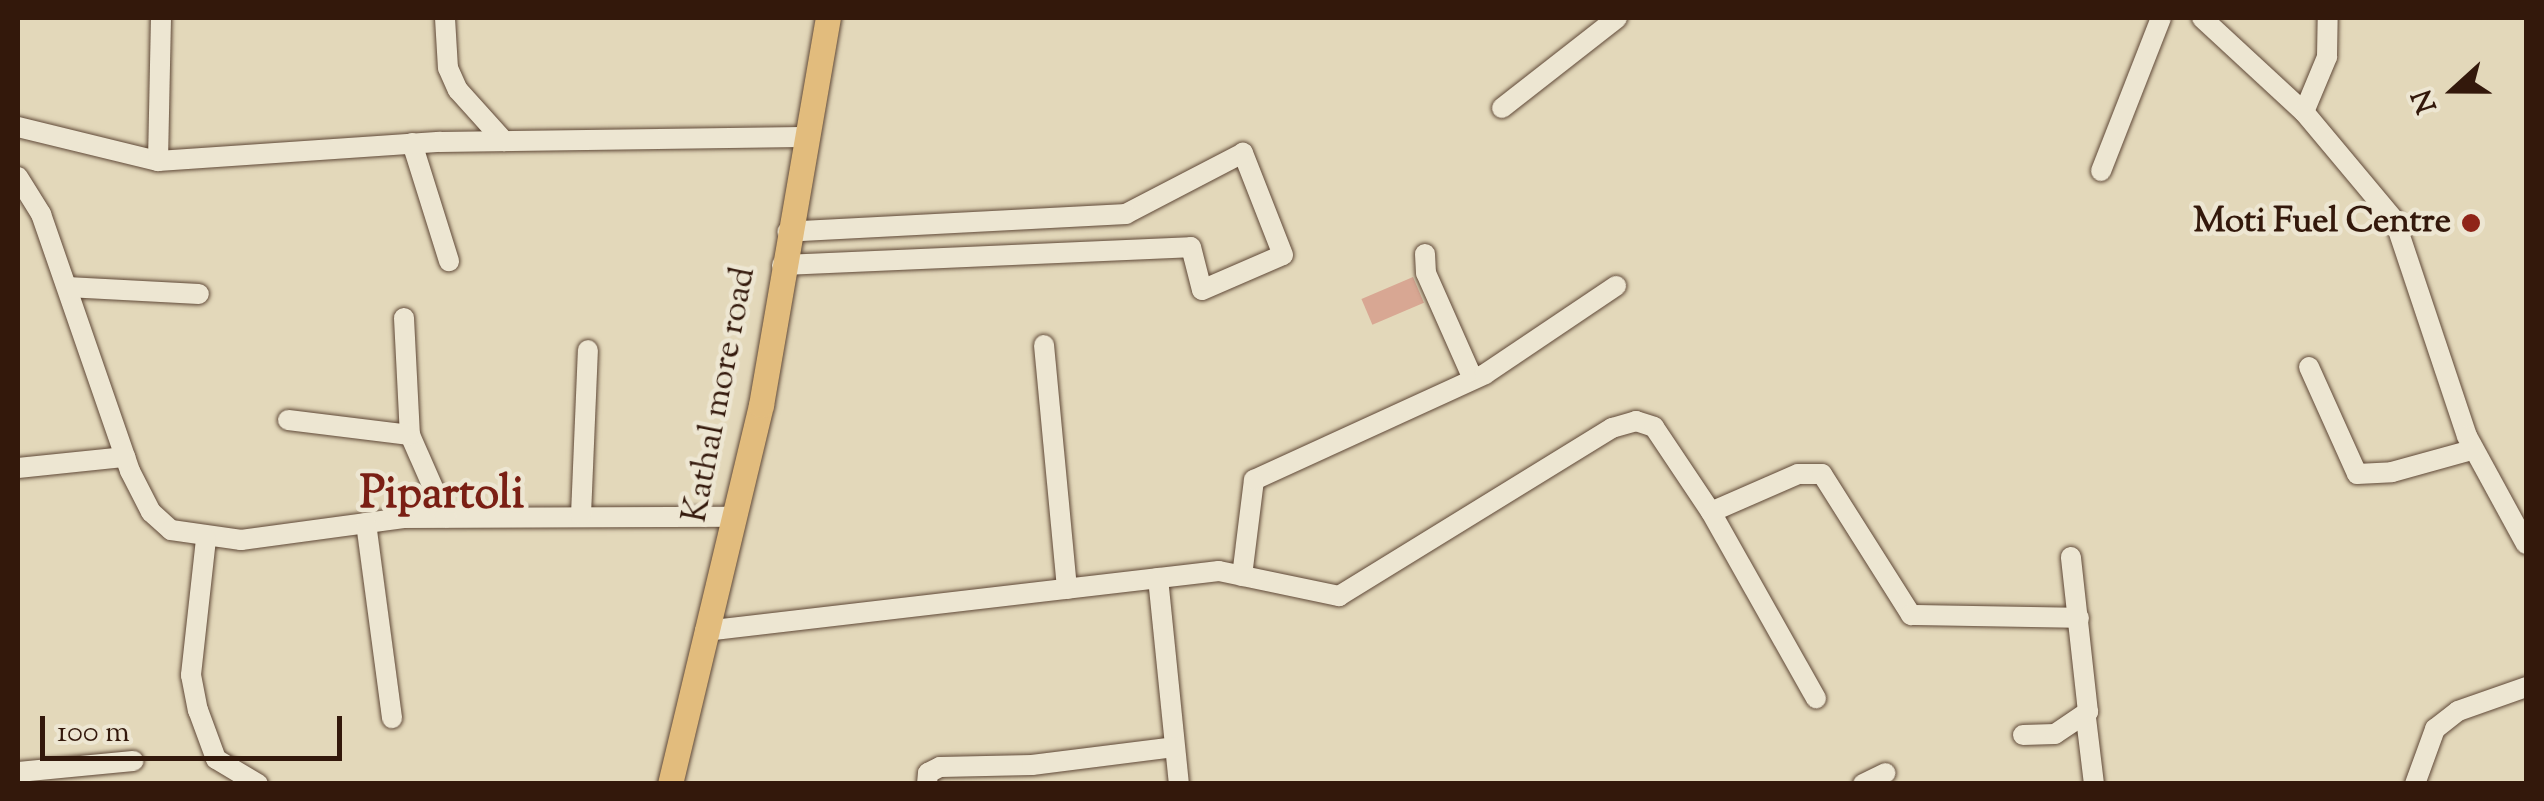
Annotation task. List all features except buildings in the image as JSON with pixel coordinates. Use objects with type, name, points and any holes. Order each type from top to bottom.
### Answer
[{"type":"main road","name":"Kathal more road","points":[[670,784],[736,516],[802,137],[828,18]]},
{"type":"street","points":[[158,161],[161,18]]},
{"type":"street","points":[[445,18],[448,68],[458,90],[504,141]]},
{"type":"street","points":[[1502,108],[1617,18]]},
{"type":"street","points":[[2101,171],[2161,18]]},
{"type":"street","points":[[2202,18],[2304,112],[2375,194],[2408,246],[2472,450],[2526,544]]},
{"type":"street","points":[[2304,112],[2327,56],[2328,18]]},
{"type":"street","points":[[18,127],[158,161],[412,144],[802,137]]},
{"type":"street","points":[[412,144],[449,261]]},
{"type":"street","points":[[782,265],[1192,247],[1202,290],[1284,254],[1243,153],[1126,214],[787,232]]},
{"type":"street","points":[[18,177],[41,214],[125,458],[151,512],[172,530],[206,538],[446,517],[736,516]]},
{"type":"street","points":[[1425,254],[1426,274],[1473,379]]},
{"type":"street","points":[[1242,576],[1254,480],[1473,379],[1616,286]]},
{"type":"street","points":[[67,288],[199,294]]},
{"type":"street","points":[[404,318],[410,435],[446,517]]},
{"type":"street","points":[[1044,345],[1067,589]]},
{"type":"street","points":[[581,515],[588,350]]},
{"type":"street","points":[[2310,368],[2357,474],[2392,472],[2472,450]]},
{"type":"street","points":[[288,420],[410,435]]},
{"type":"street","points":[[706,632],[1220,571],[1339,596],[1612,428],[1636,420],[1654,427],[1711,512],[1816,698]]},
{"type":"street","points":[[18,468],[125,458]]},
{"type":"street","points":[[1711,512],[1798,474],[1818,472],[1830,480],[1912,615],[2079,618]]},
{"type":"street","points":[[366,523],[392,718]]},
{"type":"street","points":[[206,538],[192,675],[198,710],[216,759],[258,784]]},
{"type":"street","points":[[2071,556],[2094,784]]},
{"type":"street","points":[[1158,578],[1179,784]]},
{"type":"street","points":[[2415,784],[2435,729],[2458,711],[2526,687]]},
{"type":"street","points":[[2023,735],[2054,734],[2086,718]]},
{"type":"street","points":[[927,784],[928,773],[940,767],[1032,764],[1174,747]]},
{"type":"street","points":[[18,772],[133,761]]},
{"type":"street","points":[[1864,784],[1886,773]]},
{"type":"place","name":"Moti Fuel Centre","points":[[2471,223]]},
{"type":"district","name":"Pipartoli","points":[[442,497]]}]
